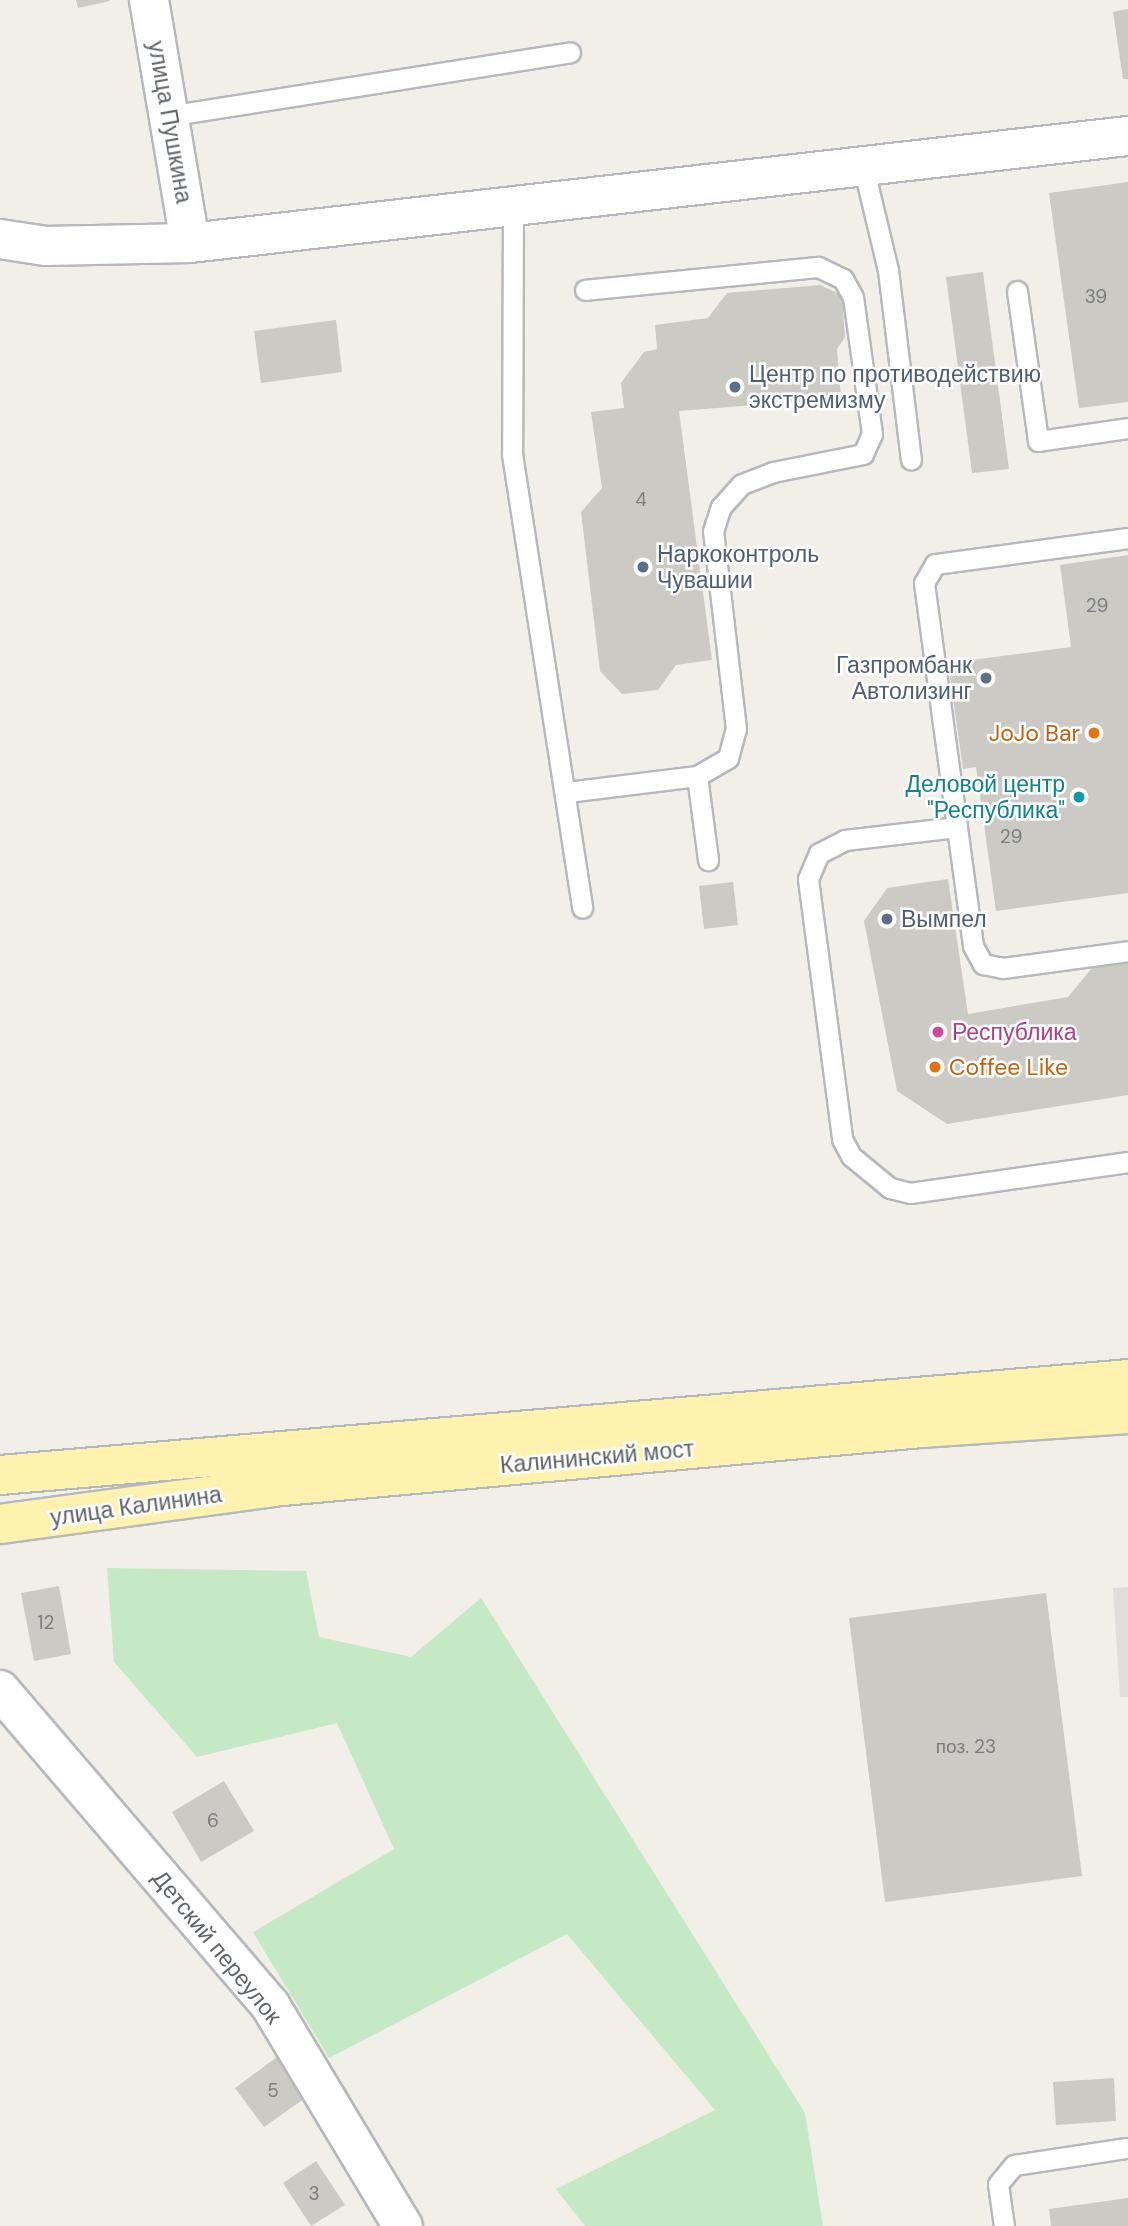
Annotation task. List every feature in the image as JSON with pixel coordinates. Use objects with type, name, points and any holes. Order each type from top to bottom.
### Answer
[{"type":"main road","points":[[920,1413],[1128,1379]]},
{"type":"main road","points":[[920,1413],[1128,1414]]},
{"type":"main road","name":"Калининский мост","points":[[272,1470],[920,1413]]},
{"type":"main road","name":"улица Калинина","points":[[0,1475],[272,1470]]},
{"type":"main road","name":"улица Калинина","points":[[0,1524],[272,1470]]},
{"type":"street","name":"улица Пушкина","points":[[149,0],[190,243]]},
{"type":"street","points":[[0,239],[46,246],[190,243],[1128,136]]},
{"type":"street","name":"Детский переулок","points":[[0,1690],[270,2005],[403,2226]]},
{"type":"lane","points":[[168,116],[570,52]]},
{"type":"lane","points":[[863,166],[888,270],[911,460]]},
{"type":"lane","points":[[513,206],[512,454],[556,757],[566,792],[582,908]]},
{"type":"lane","points":[[566,792],[697,776],[728,758],[736,729],[713,531],[721,507],[742,484],[773,472],[863,454],[872,434],[853,297],[844,279],[818,267],[585,290]]},
{"type":"lane","points":[[1017,291],[1038,441],[1128,428]]},
{"type":"lane","points":[[1128,538],[935,564],[924,583],[973,946],[983,964],[1003,968],[1128,951]]},
{"type":"lane","points":[[697,776],[708,860]]},
{"type":"lane","points":[[957,827],[845,840],[819,853],[808,879],[842,1139],[851,1156],[890,1188],[910,1193],[1128,1163]]},
{"type":"lane","points":[[1004,2226],[998,2183],[1014,2165],[1126,2148]]},
{"type":"shaded area","points":[[1128,1587],[1128,1697],[1120,1697],[1113,1588]]},
{"type":"green space","points":[[107,1568],[306,1571],[319,1637],[411,1657],[481,1598],[805,2113],[823,2226],[585,2226],[556,2189],[715,2110],[567,1934],[329,2058],[253,1932],[394,1849],[337,1723],[197,1757],[114,1662]]},
{"type":"building","points":[[76,0],[109,0],[110,1],[78,8]]},
{"type":"building","points":[[1128,9],[1128,79],[1123,79],[1113,12]]},
{"type":"building","points":[[1128,182],[1128,402],[1079,408],[1049,193]]},
{"type":"building","points":[[983,272],[1009,469],[972,473],[946,277]]},
{"type":"building","points":[[820,285],[842,295],[845,337],[837,349],[841,398],[679,411],[712,660],[676,665],[658,690],[622,694],[600,671],[581,512],[602,488],[591,412],[624,408],[621,383],[644,352],[657,349],[655,325],[708,318],[727,293]]},
{"type":"building","points":[[336,320],[342,372],[261,383],[254,331]]},
{"type":"building","points":[[1128,555],[1128,893],[996,911],[976,767],[963,769],[948,663],[1071,647],[1060,565]]},
{"type":"building","points":[[948,879],[968,1014],[1068,997],[1097,962],[1128,957],[1128,1095],[947,1124],[897,1091],[864,921],[887,888]]},
{"type":"building","points":[[733,882],[738,925],[704,929],[699,886]]},
{"type":"building","points":[[59,1586],[71,1654],[34,1661],[21,1593]]},
{"type":"building","points":[[1046,1593],[1082,1876],[885,1902],[849,1618]]},
{"type":"building","points":[[224,1781],[254,1831],[201,1862],[172,1812]]},
{"type":"building","points":[[281,2054],[311,2094],[264,2127],[235,2088]]},
{"type":"building","points":[[1114,2078],[1116,2121],[1056,2125],[1053,2082]]},
{"type":"building","points":[[316,2161],[345,2205],[311,2226],[283,2183]]},
{"type":"building","points":[[1128,2198],[1128,2226],[1051,2226],[1049,2209]]},
{"type":"place","name":"Центр по противодействию экстремизму","points":[[735,387]]},
{"type":"place","name":"Наркоконтроль Чувашии","points":[[643,567]]},
{"type":"place","name":"Газпромбанк Автолизинг","points":[[986,678]]},
{"type":"place","name":"JoJo Bar","points":[[1094,733]]},
{"type":"place","name":"Деловой центр \"Республика\"","points":[[1079,797]]},
{"type":"place","name":"Вымпел","points":[[887,919]]},
{"type":"place","name":"Республика","points":[[938,1032]]},
{"type":"place","name":"Coffee Like","points":[[935,1067]]}]
